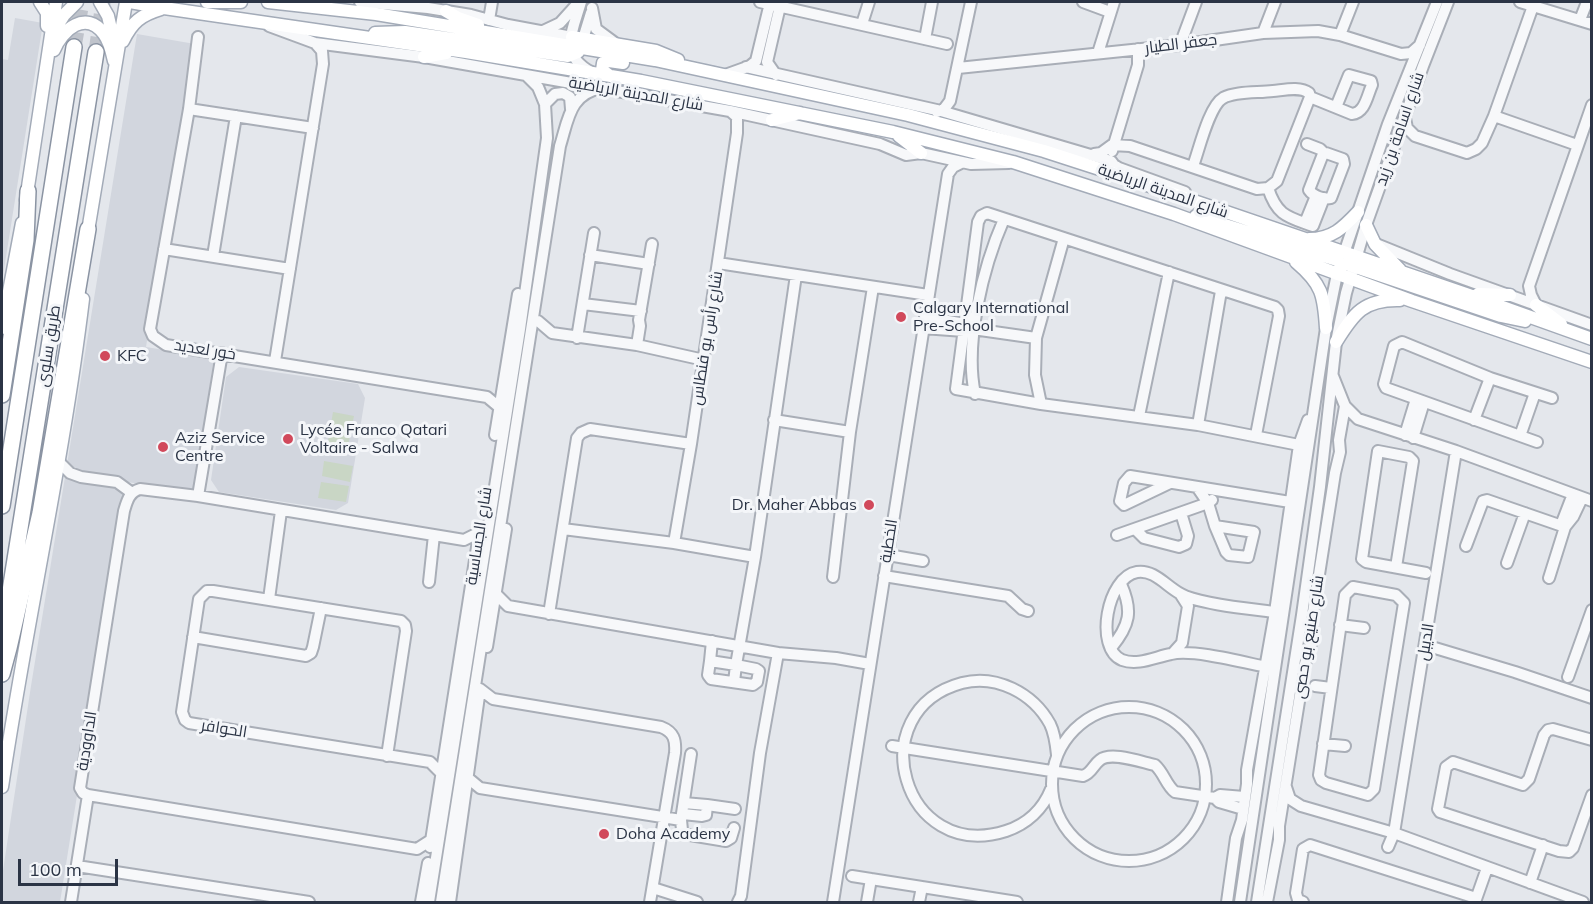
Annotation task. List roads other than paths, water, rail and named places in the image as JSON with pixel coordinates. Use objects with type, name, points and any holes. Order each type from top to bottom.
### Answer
[{"type":"highway","name":"طريق سلوى","points":[[2,506],[74,47]]},
{"type":"highway","name":"طريق سلوى","points":[[2,641],[96,52]]},
{"type":"highway","points":[[2,395],[26,240],[28,191]]},
{"type":"highway","points":[[2,674],[40,513],[88,229]]},
{"type":"main road","points":[[40,2],[48,18],[38,82],[42,97]]},
{"type":"main road","points":[[2,320],[28,191],[56,2]]},
{"type":"main road","points":[[51,38],[61,18],[77,2]]},
{"type":"main road","points":[[100,2],[110,23],[117,62]]},
{"type":"main road","name":"طريق سلوى","points":[[2,787],[15,697],[60,463],[82,309],[88,229],[128,2]]},
{"type":"main road","name":"شارع المدينة الرياضية","points":[[128,2],[258,22],[343,40],[466,52],[597,75],[607,82],[803,112],[893,132],[1013,162],[1174,214],[1290,258],[1403,273],[1592,339]]},
{"type":"main road","points":[[207,2],[241,2]]},
{"type":"main road","name":"شارع المدينة الرياضية","points":[[278,2],[376,14],[575,45],[908,115],[1044,151],[1300,238],[1412,301],[1592,363]]},
{"type":"main road","points":[[117,62],[123,41],[133,23],[144,15],[164,8]]},
{"type":"main road","points":[[446,11],[458,18],[510,36]]},
{"type":"main road","points":[[45,74],[60,36],[73,26],[84,24],[96,26],[104,34],[117,62]]},
{"type":"main road","points":[[343,40],[405,32],[575,45],[618,45],[661,52],[695,69]]},
{"type":"main road","points":[[424,57],[435,53],[466,52]]},
{"type":"main road","points":[[607,82],[602,68],[603,63],[607,61],[670,71],[710,72]]},
{"type":"main road","points":[[772,120],[803,112]]},
{"type":"main road","points":[[893,132],[921,153]]},
{"type":"main road","points":[[1300,238],[1330,236],[1358,212]]},
{"type":"main road","points":[[1174,214],[1205,217],[1501,316],[1547,323]]},
{"type":"main road","points":[[1366,225],[1375,244],[1403,273]]},
{"type":"main road","points":[[1290,258],[1311,275],[1319,286],[1324,301],[1326,328]]},
{"type":"main road","points":[[1466,294],[1510,295]]},
{"type":"main road","points":[[1336,342],[1354,316],[1366,306],[1382,300],[1412,301]]},
{"type":"main road","points":[[1536,305],[1571,332]]},
{"type":"street","name":"شارع المدينة الرياضية","points":[[360,2],[425,5],[540,31],[575,45]]},
{"type":"street","points":[[489,20],[492,2]]},
{"type":"street","points":[[540,31],[551,29],[560,23],[580,2]]},
{"type":"street","points":[[580,2],[575,45],[582,66],[597,75]]},
{"type":"street","points":[[862,24],[869,2]]},
{"type":"street","points":[[925,39],[932,2]]},
{"type":"street","points":[[908,115],[941,111],[950,101],[971,2]]},
{"type":"street","points":[[1083,2],[1112,7],[1098,53]]},
{"type":"street","points":[[1180,45],[1196,2]]},
{"type":"street","points":[[1263,33],[1275,2]]},
{"type":"street","points":[[1340,35],[1353,2]]},
{"type":"street","name":"شارع اسامة بن زيد","points":[[1347,265],[1358,212],[1388,124],[1437,2]]},
{"type":"street","name":"شارع اسامة بن زيد","points":[[1347,265],[1366,225],[1448,2]]},
{"type":"street","points":[[1520,2],[1592,24]]},
{"type":"street","points":[[1580,20],[1587,2]]},
{"type":"street","points":[[770,4],[808,6],[862,24],[947,44]]},
{"type":"street","points":[[746,68],[757,58],[770,4]]},
{"type":"street","points":[[770,4],[768,62],[776,75]]},
{"type":"street","points":[[575,45],[593,5]]},
{"type":"street","points":[[593,5],[596,29],[618,45]]},
{"type":"street","points":[[1405,118],[1407,128],[1415,136],[1467,153],[1476,150],[1482,144],[1494,116],[1533,6]]},
{"type":"street","name":"شارع المدينة الرياضية","points":[[258,22],[315,42],[343,40],[526,75],[607,82],[880,144],[899,154],[921,153],[961,162],[992,164],[1013,162]]},
{"type":"street","name":"جعفر الطيار","points":[[958,68],[1180,45],[1263,33],[1318,31],[1340,35],[1401,54]]},
{"type":"street","name":"خور لعديد","points":[[198,37],[189,109],[150,329],[153,336],[166,345],[487,397]]},
{"type":"street","points":[[323,64],[343,40]]},
{"type":"street","points":[[275,361],[323,64],[322,51],[315,42]]},
{"type":"street","points":[[1410,70],[1401,54],[1411,53],[1420,45]]},
{"type":"street","points":[[1111,161],[1112,145],[1138,65],[1138,49]]},
{"type":"street","name":"شارع المدينة الرياضية","points":[[725,75],[746,68],[941,111],[1093,154],[1111,161],[1119,168],[1198,197],[1216,208]]},
{"type":"street","points":[[526,75],[538,87],[546,104],[555,94],[563,93],[570,97],[571,109]]},
{"type":"street","points":[[571,109],[589,90],[607,82]]},
{"type":"street","points":[[1093,154],[1101,153],[1112,145],[1130,146],[1257,189],[1268,188],[1277,181],[1310,98],[1309,93],[1302,89],[1234,95],[1222,99],[1213,110],[1193,166]]},
{"type":"street","points":[[1310,98],[1336,107]]},
{"type":"street","points":[[950,101],[954,112],[963,118]]},
{"type":"street","name":"شارع الجساسية","points":[[441,903],[492,572],[514,368],[547,138],[546,104]]},
{"type":"street","points":[[1510,295],[1521,293],[1529,286],[1592,105]]},
{"type":"street","points":[[189,109],[313,128]]},
{"type":"street","name":"شارع الجساسية","points":[[477,572],[476,551],[499,432],[554,183],[560,146],[571,109]]},
{"type":"street","name":"شارع رأس بو فنطاس","points":[[674,543],[704,360],[737,133],[737,117],[730,111]]},
{"type":"street","points":[[213,256],[236,116]]},
{"type":"street","points":[[737,133],[745,119],[754,116]]},
{"type":"street","points":[[1494,116],[1577,145]]},
{"type":"street","points":[[1117,130],[1130,146]]},
{"type":"street","points":[[1396,144],[1404,138],[1415,136]]},
{"type":"street","points":[[1307,144],[1343,159],[1344,164],[1331,198],[1320,197],[1309,190],[1324,153]]},
{"type":"street","points":[[935,156],[943,165],[947,181]]},
{"type":"street","name":"الخطية","points":[[832,903],[947,181],[950,171],[961,162]]},
{"type":"street","name":"شارع الجساسية","points":[[450,903],[480,688],[557,201],[554,183]]},
{"type":"street","points":[[1268,188],[1278,208],[1290,219],[1309,225],[1320,197]]},
{"type":"street","points":[[1256,435],[1279,316],[1278,310],[1272,305],[1221,291],[987,213],[981,216],[978,222],[972,266],[967,328],[955,387],[958,390],[1041,404],[1198,424],[1299,445]]},
{"type":"street","points":[[975,394],[967,328],[1004,219]]},
{"type":"street","points":[[577,338],[594,233]]},
{"type":"street","points":[[1041,404],[1035,375],[1036,338],[1064,238]]},
{"type":"street","points":[[634,344],[640,326],[652,244]]},
{"type":"street","points":[[1375,244],[1592,325]]},
{"type":"street","points":[[164,249],[290,269]]},
{"type":"street","points":[[590,255],[649,264]]},
{"type":"street","points":[[718,263],[928,295]]},
{"type":"street","name":"شارع صنيع بو حصى","points":[[1240,903],[1326,328],[1347,265]]},
{"type":"street","name":"شارع صنيع بو حصى","points":[[1257,903],[1302,615],[1347,265]]},
{"type":"street","points":[[972,266],[986,271]]},
{"type":"street","points":[[1139,416],[1169,272]]},
{"type":"street","points":[[734,682],[755,557],[796,275]]},
{"type":"street","points":[[1529,286],[1536,305]]},
{"type":"street","points":[[833,577],[850,432],[873,287]]},
{"type":"street","points":[[1198,424],[1221,291]]},
{"type":"street","points":[[583,304],[640,315]]},
{"type":"street","points":[[538,321],[552,333],[634,344],[704,360]]},
{"type":"street","points":[[924,322],[1036,338]]},
{"type":"street","points":[[535,341],[552,333]]},
{"type":"street","points":[[1537,442],[1384,387],[1394,346],[1402,342],[1490,378],[1551,398]]},
{"type":"street","points":[[198,496],[222,353]]},
{"type":"street","points":[[514,368],[533,354]]},
{"type":"street","name":"شارع الجساسية","points":[[429,903],[442,796],[499,432],[499,407],[502,390],[514,368]]},
{"type":"street","name":"شارع صنيع بو حصى","points":[[1267,903],[1279,840],[1286,784],[1310,686],[1305,664],[1310,650],[1312,619],[1340,452],[1339,435],[1345,406],[1332,375]]},
{"type":"street","points":[[1474,420],[1490,378]]},
{"type":"street","points":[[499,407],[487,397],[502,390]]},
{"type":"street","points":[[1520,436],[1535,393]]},
{"type":"street","name":"شارع صنيع بو حصى","points":[[1227,903],[1236,838],[1243,814],[1247,770],[1275,612],[1299,445],[1316,400]]},
{"type":"street","points":[[1396,454],[1420,401]]},
{"type":"street","points":[[1345,406],[1358,419],[1456,451],[1582,498],[1573,517],[1563,526],[1549,578]]},
{"type":"street","points":[[1320,487],[1345,424],[1358,419]]},
{"type":"street","points":[[774,420],[850,432]]},
{"type":"street","points":[[549,614],[577,438],[581,433],[591,429],[691,444]]},
{"type":"street","points":[[1396,567],[1413,464],[1412,459],[1380,446],[1362,559],[1366,562],[1426,573]]},
{"type":"street","name":"الديبل","points":[[1382,867],[1394,833],[1456,451]]},
{"type":"street","points":[[60,463],[70,473],[81,477],[117,482],[132,493],[140,489],[198,496],[464,540],[480,532]]},
{"type":"street","points":[[57,479],[70,473]]},
{"type":"street","points":[[1170,483],[1290,502]]},
{"type":"street","points":[[1197,487],[1208,503],[1215,526]]},
{"type":"street","points":[[1117,536],[1208,503],[1221,492]]},
{"type":"street","name":"الداوودية","points":[[132,493],[124,511],[80,788],[83,793],[417,849]]},
{"type":"street","points":[[1466,546],[1483,501],[1487,500],[1563,526]]},
{"type":"street","points":[[269,599],[281,511]]},
{"type":"street","points":[[1135,529],[1144,538],[1179,547],[1186,544],[1188,537],[1181,513]]},
{"type":"street","points":[[1508,563],[1525,513]]},
{"type":"street","points":[[563,529],[674,543],[755,557]]},
{"type":"street","points":[[429,582],[434,536]]},
{"type":"street","points":[[464,540],[476,551]]},
{"type":"street","points":[[888,555],[923,561]]},
{"type":"street","points":[[492,572],[498,582]]},
{"type":"street","points":[[1266,667],[1189,653],[1173,653],[1135,663],[1120,659],[1112,652],[1107,633],[1107,614],[1113,594],[1136,572],[1149,573],[1181,595],[1197,600],[1275,612]]},
{"type":"street","points":[[884,576],[1008,596],[1022,609],[1028,610]]},
{"type":"street","points":[[1111,648],[1129,617],[1128,600],[1121,584]]},
{"type":"street","points":[[1353,587],[1396,595],[1404,603],[1374,789],[1368,795],[1326,783],[1319,775],[1340,626],[1345,595],[1353,587]]},
{"type":"street","name":"الحوافر","points":[[387,756],[405,625],[396,619],[207,591],[199,599],[182,712],[184,720],[189,723],[387,756],[430,762]]},
{"type":"street","points":[[496,594],[508,606],[549,614],[778,653],[836,658],[870,664]]},
{"type":"street","points":[[1173,653],[1182,643],[1188,606],[1181,595]]},
{"type":"street","points":[[1188,606],[1197,600]]},
{"type":"street","points":[[482,636],[492,621],[508,606]]},
{"type":"street","points":[[193,637],[306,657],[311,653],[313,647],[321,608]]},
{"type":"street","points":[[1569,676],[1592,610]]},
{"type":"street","points":[[1302,615],[1305,664]]},
{"type":"street","points":[[1340,626],[1364,628]]},
{"type":"street","points":[[710,661],[756,669],[759,671],[758,682],[753,686],[708,677],[712,641]]},
{"type":"street","points":[[1182,643],[1189,653]]},
{"type":"street","points":[[1425,645],[1592,698]]},
{"type":"street","points":[[738,903],[741,896],[760,753],[778,653]]},
{"type":"street","points":[[1052,788],[1042,807],[1015,828],[991,835],[966,835],[942,826],[918,806],[907,784],[903,765],[907,733],[916,715],[931,698],[953,686],[968,682],[993,682],[1016,689],[1032,700],[1050,724],[1056,740],[1057,756],[1052,788],[1056,808],[1063,825]]},
{"type":"street","points":[[1310,686],[1331,688]]},
{"type":"street","points":[[480,688],[494,699],[668,729],[676,742],[675,753],[650,903]]},
{"type":"street","points":[[478,708],[494,699]]},
{"type":"street","points":[[1034,814],[1048,814],[1063,825],[1075,840],[1098,855],[1125,862],[1162,855],[1185,838],[1210,798],[1203,760],[1189,736],[1168,717],[1151,710],[1133,707],[1114,708],[1096,714],[1077,728],[1057,756]]},
{"type":"street","points":[[1050,724],[1061,728],[1077,728]]},
{"type":"street","points":[[1592,740],[1553,729],[1548,730],[1529,779],[1523,785],[1453,762],[1446,767],[1438,805],[1440,812],[1569,852],[1573,848],[1592,795]]},
{"type":"street","name":"شارع الجساسية","points":[[421,903],[431,840],[442,796],[441,773],[451,736]]},
{"type":"street","points":[[465,742],[471,756]]},
{"type":"street","points":[[1247,784],[1265,744]]},
{"type":"street","points":[[1323,744],[1345,746]]},
{"type":"street","points":[[892,746],[1083,776],[1088,774],[1102,758],[1109,756],[1155,765],[1175,792],[1210,798],[1243,814],[1247,855]]},
{"type":"street","points":[[441,773],[430,762],[445,754]]},
{"type":"street","points":[[691,754],[681,830],[684,834],[726,841],[731,838],[734,828]]},
{"type":"street","points":[[468,778],[480,788],[664,819],[707,805],[735,809]]},
{"type":"street","points":[[1286,784],[1287,795],[1301,806],[1394,833],[1583,903]]},
{"type":"street","points":[[466,797],[480,788]]},
{"type":"street","points":[[71,903],[88,795]]},
{"type":"street","points":[[1210,798],[1220,795],[1244,797]]},
{"type":"street","points":[[1281,815],[1290,808],[1301,806]]},
{"type":"street","points":[[1263,861],[1279,826]]},
{"type":"street","points":[[428,861],[417,849],[431,840]]},
{"type":"street","points":[[1527,882],[1540,844]]},
{"type":"street","points":[[1303,903],[1298,900],[1296,893],[1303,849],[1310,845],[1476,900],[1487,867]]},
{"type":"street","points":[[77,866],[309,903]]},
{"type":"street","points":[[852,876],[1017,903]]},
{"type":"street","points":[[867,903],[871,879]]},
{"type":"street","points":[[919,903],[922,887]]},
{"type":"street","points":[[653,888],[697,903]]},
{"type":"street","points":[[1590,903],[1592,898]]},
{"type":"tunnel","points":[[74,47],[82,2]]},
{"type":"tunnel","points":[[96,52],[103,2]]},
{"type":"place","name":"Calgary International Pre-School","points":[[901,317]]},
{"type":"place","name":"KFC","points":[[105,356]]},
{"type":"place","name":"Lycée Franco Qatari Voltaire - Salwa","points":[[288,439]]},
{"type":"place","name":"Aziz Service Centre","points":[[163,447]]},
{"type":"place","name":"Dr. Maher Abbas","points":[[869,505]]},
{"type":"place","name":"Doha Academy","points":[[604,834]]}]
